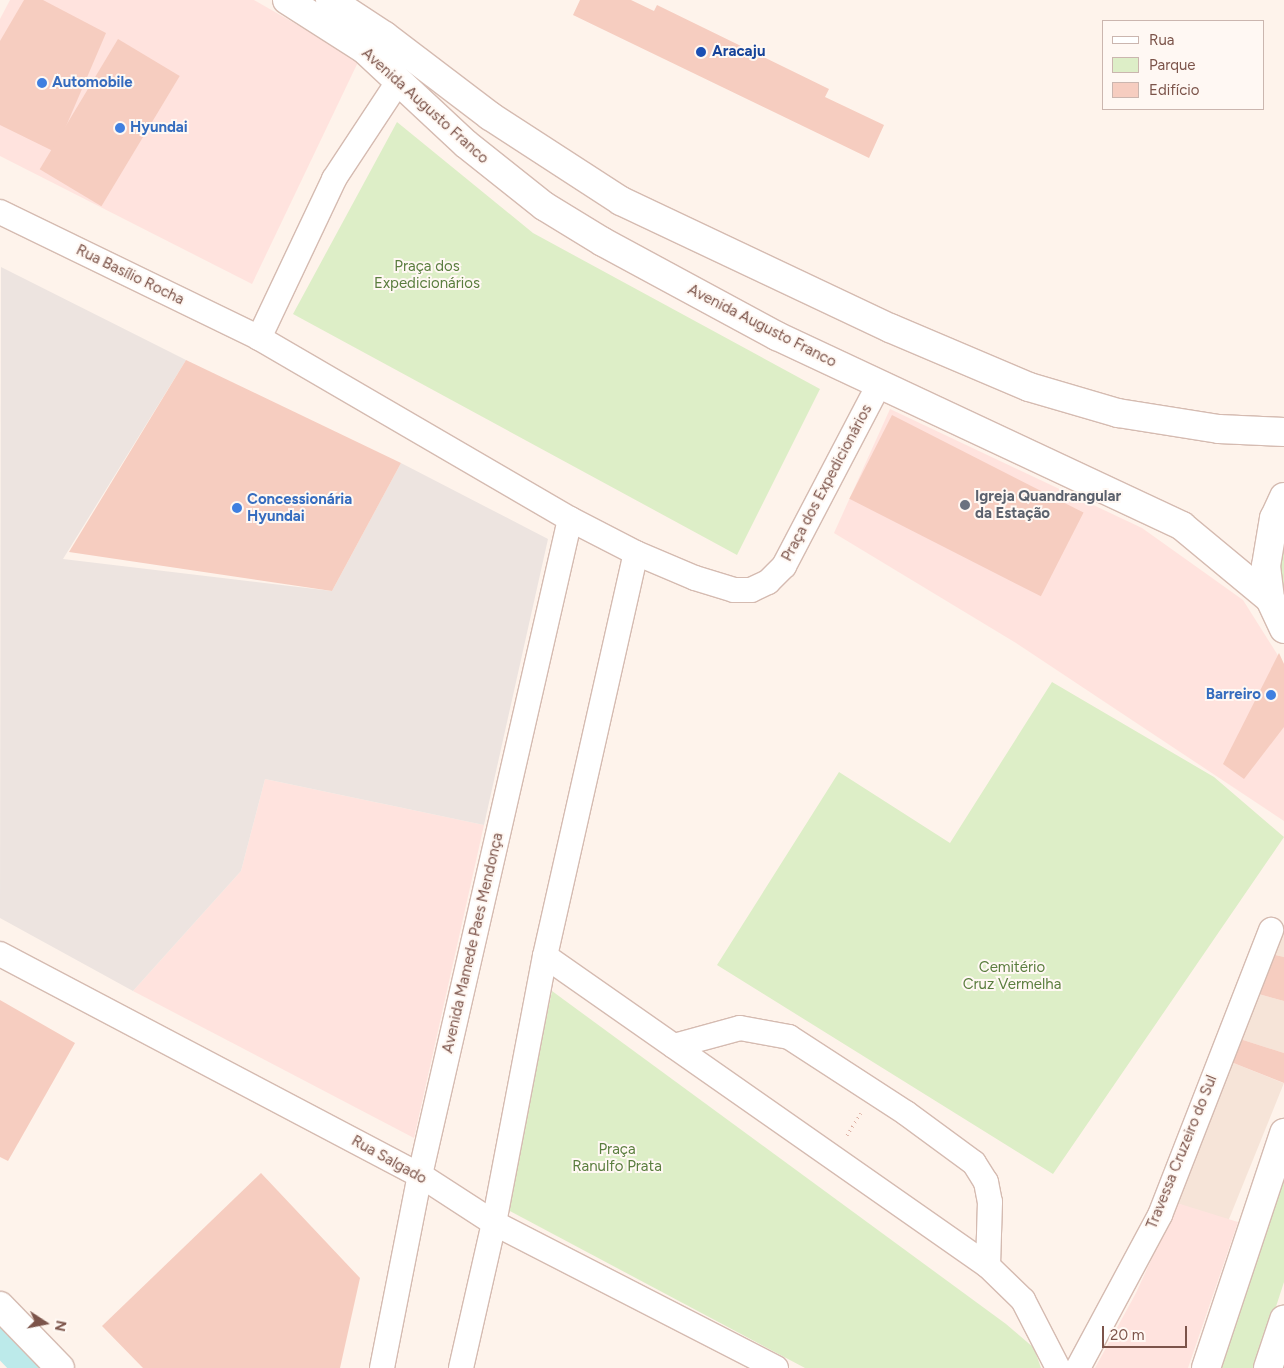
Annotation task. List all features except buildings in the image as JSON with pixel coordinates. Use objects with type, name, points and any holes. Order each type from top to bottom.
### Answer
[{"type":"main road","name":"Avenida Augusto Franco","points":[[287,0],[364,49],[466,144],[544,206],[603,242],[777,336],[1182,526],[1270,599]]},
{"type":"main road","name":"Avenida Augusto Franco","points":[[330,0],[385,36],[490,116],[621,201],[890,328],[1029,387],[1118,413],[1219,429],[1284,432]]},
{"type":"main road","points":[[1284,497],[1268,542],[1266,566],[1270,599],[1284,629]]},
{"type":"main road","points":[[1206,1368],[1284,1133]]},
{"type":"main road","points":[[0,1306],[60,1368]]},
{"type":"main road","points":[[1268,1368],[1284,1320]]},
{"type":"street","points":[[259,338],[334,179],[398,82]]},
{"type":"street","name":"Rua Basílio Rocha","points":[[0,212],[259,338]]},
{"type":"street","name":"Praça dos Expedicionários","points":[[259,338],[570,519],[636,553],[694,578],[734,590],[751,590],[768,582],[784,566],[879,384]]},
{"type":"street","name":"Avenida Mamede Paes Mendonça","points":[[382,1368],[420,1175],[570,519]]},
{"type":"street","points":[[461,1368],[494,1223],[545,956],[636,553]]},
{"type":"street","name":"Travessa Cruzeiro do Sul","points":[[1078,1368],[1160,1215],[1271,930]]},
{"type":"street","name":"Rua Salgado","points":[[0,954],[420,1175],[494,1223],[776,1368]]},
{"type":"street","points":[[545,956],[988,1266],[1023,1300],[1058,1368]]},
{"type":"street","points":[[674,1046],[740,1028],[760,1029],[789,1037],[874,1093],[974,1163],[986,1182],[990,1202],[988,1266]]},
{"type":"path","points":[[833,1157],[874,1093]]},
{"type":"shaded area","points":[[10,0],[254,0],[359,60],[252,284],[0,156],[0,19]]},
{"type":"shaded area","points":[[1,267],[186,360],[63,559],[332,591],[401,463],[548,539],[484,825],[265,779],[241,871],[133,991],[0,918]]},
{"type":"shaded area","points":[[890,409],[1142,528],[1243,600],[1284,665],[1284,821],[1016,643],[834,533]]},
{"type":"shaded area","points":[[265,779],[484,825],[414,1138],[133,991],[241,871]]},
{"type":"shaded area","points":[[1284,927],[1284,957],[1271,954]]},
{"type":"shaded area","points":[[1255,993],[1284,1001],[1284,1053],[1240,1039]]},
{"type":"shaded area","points":[[1231,1062],[1284,1083],[1227,1223],[1174,1202]]},
{"type":"shaded area","points":[[1177,1203],[1238,1222],[1188,1368],[1095,1368],[1136,1293]]},
{"type":"green space","name":"Praça dos Expedicionários","points":[[397,122],[533,233],[820,389],[737,555],[293,314]]},
{"type":"green space","points":[[1284,533],[1284,606],[1278,580]]},
{"type":"green space","name":"Cemitério Cruz Vermelha","points":[[1052,682],[1214,777],[1284,837],[1053,1174],[717,965],[839,772],[950,843]]},
{"type":"green space","name":"Praça Ranulfo Prata","points":[[552,991],[1006,1324],[1034,1348],[1041,1368],[805,1368],[506,1209]]},
{"type":"green space","points":[[1284,1169],[1284,1282],[1256,1368],[1215,1368]]},
{"type":"waterway","points":[[0,1339],[28,1368]]},
{"type":"place","name":"Aracaju","points":[[701,52]]},
{"type":"place","name":"Automobile","points":[[42,83]]},
{"type":"place","name":"Hyundai","points":[[120,128]]},
{"type":"place","name":"Igreja Quandrangular da Estação","points":[[965,505]]},
{"type":"place","name":"Concessionária Hyundai","points":[[237,508]]},
{"type":"place","name":"Barreiro","points":[[1271,695]]}]
